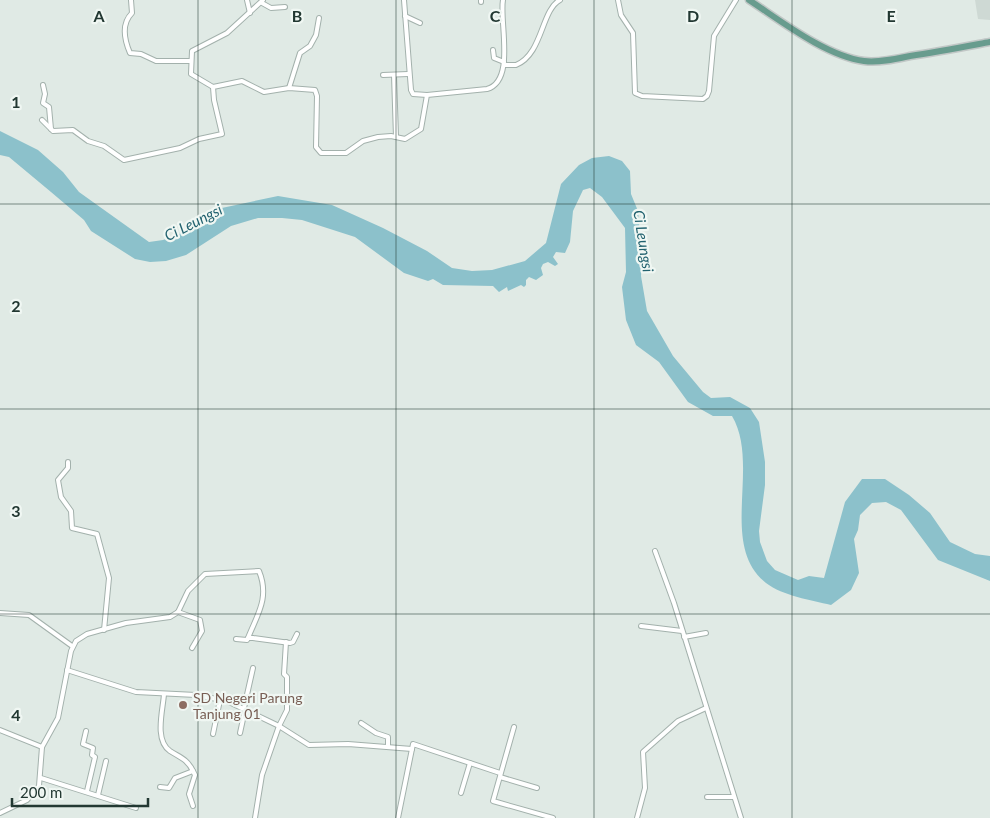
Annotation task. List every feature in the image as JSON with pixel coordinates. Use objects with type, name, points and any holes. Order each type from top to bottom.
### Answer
[{"type":"main road","points":[[749,0],[788,26],[822,45],[843,55],[865,61],[896,59],[990,42]]},
{"type":"street","points":[[131,0],[132,13],[126,18],[125,24],[130,54],[141,54],[156,61],[190,60]]},
{"type":"street","points":[[248,0],[250,13]]},
{"type":"street","points":[[404,0],[408,74],[411,93],[427,96],[494,86],[504,63],[503,0]]},
{"type":"street","points":[[493,50],[494,58],[504,63],[520,64],[539,39],[554,5],[560,0]]},
{"type":"street","points":[[618,0],[621,15],[632,33],[635,93],[642,96],[703,100],[707,96],[708,91],[714,36],[736,0]]},
{"type":"street","points":[[285,7],[271,8],[263,1],[227,33],[194,49],[190,60],[192,76],[214,87],[242,81],[264,92],[289,88],[312,88],[316,92],[316,147],[321,153],[346,153],[363,140],[389,136],[405,139],[421,128],[427,96]]},
{"type":"street","points":[[405,16],[420,23]]},
{"type":"street","points":[[289,88],[295,63],[300,53],[312,42],[319,18]]},
{"type":"street","points":[[383,75],[408,74]]},
{"type":"street","points":[[394,75],[396,137]]},
{"type":"street","points":[[43,85],[44,103],[49,107],[51,130]]},
{"type":"street","points":[[42,120],[51,130],[73,130],[88,141],[104,146],[124,160],[180,148],[200,138],[222,134],[214,100],[214,87]]},
{"type":"street","points":[[68,462],[68,468],[58,480],[61,497],[71,511],[72,528],[97,534],[108,570],[104,630]]},
{"type":"street","points":[[655,551],[741,818]]},
{"type":"street","points":[[0,813],[32,795],[37,790],[41,778],[42,747],[58,718],[72,646],[79,638],[133,622],[165,619],[178,612],[186,595],[197,580],[205,574],[260,572],[263,598],[261,612],[248,638]]},
{"type":"street","points":[[178,612],[200,620],[202,631],[192,648]]},
{"type":"street","points":[[0,613],[29,615],[72,646]]},
{"type":"street","points":[[641,626],[682,631]]},
{"type":"street","points":[[684,637],[706,633]]},
{"type":"street","points":[[236,639],[247,640],[248,638],[293,642],[297,634]]},
{"type":"street","points":[[255,818],[262,775],[279,726],[288,707],[287,679],[284,674],[286,642]]},
{"type":"street","points":[[240,733],[253,668]]},
{"type":"street","points":[[67,670],[136,692],[196,695],[220,700],[245,709],[279,726],[309,745],[348,744],[412,749]]},
{"type":"street","points":[[164,694],[161,731],[164,744],[168,749],[188,760],[195,775],[189,797],[193,806]]},
{"type":"street","points":[[213,734],[220,700]]},
{"type":"street","points":[[637,818],[645,788],[643,752],[678,721],[706,708]]},
{"type":"street","points":[[361,723],[388,737],[388,747]]},
{"type":"street","points":[[514,727],[494,801],[553,818]]},
{"type":"street","points":[[0,730],[42,747]]},
{"type":"street","points":[[86,731],[83,744],[93,748],[92,755],[95,757],[87,791]]},
{"type":"street","points":[[398,818],[413,744],[537,788]]},
{"type":"street","points":[[98,795],[106,761]]},
{"type":"street","points":[[461,793],[470,763]]},
{"type":"street","points":[[160,787],[169,788],[175,778],[193,771]]},
{"type":"street","points":[[41,778],[136,808]]},
{"type":"street","points":[[707,797],[734,797]]},
{"type":"shaded area","points":[[975,0],[990,0],[990,20],[978,19]]},
{"type":"water","points":[[0,131],[38,150],[63,172],[79,192],[149,242],[163,240],[187,231],[217,209],[278,196],[332,205],[383,228],[427,251],[452,268],[472,271],[492,270],[525,261],[546,243],[561,184],[579,165],[592,158],[609,156],[622,161],[630,171],[631,194],[638,211],[642,256],[641,276],[647,311],[673,356],[703,392],[711,398],[730,397],[750,408],[759,422],[765,462],[765,485],[759,531],[760,542],[767,561],[775,570],[798,580],[809,576],[824,578],[845,502],[862,479],[885,479],[909,495],[930,513],[950,542],[975,554],[990,556],[990,581],[938,560],[901,510],[886,502],[872,503],[860,515],[858,530],[854,539],[859,573],[851,590],[831,605],[789,594],[766,583],[752,567],[745,548],[742,526],[743,457],[740,436],[732,416],[713,416],[688,402],[659,362],[636,345],[626,320],[622,287],[626,272],[625,228],[602,197],[590,188],[583,190],[573,211],[570,242],[565,253],[556,252],[553,257],[558,264],[555,266],[548,262],[543,264],[541,268],[543,275],[536,280],[529,277],[524,287],[521,285],[508,291],[507,287],[499,292],[493,286],[443,285],[433,279],[428,281],[404,273],[355,237],[302,220],[282,218],[258,218],[231,226],[186,255],[166,261],[150,262],[135,259],[91,231],[84,220],[51,192],[9,157],[0,155]]},
{"type":"place","name":"SD Negeri Parung Tanjung 01","points":[[183,705]]},
{"type":"water label","name":"Ci Leungsi","points":[[193,222]]},
{"type":"water label","name":"Ci Leungsi","points":[[644,241]]}]
